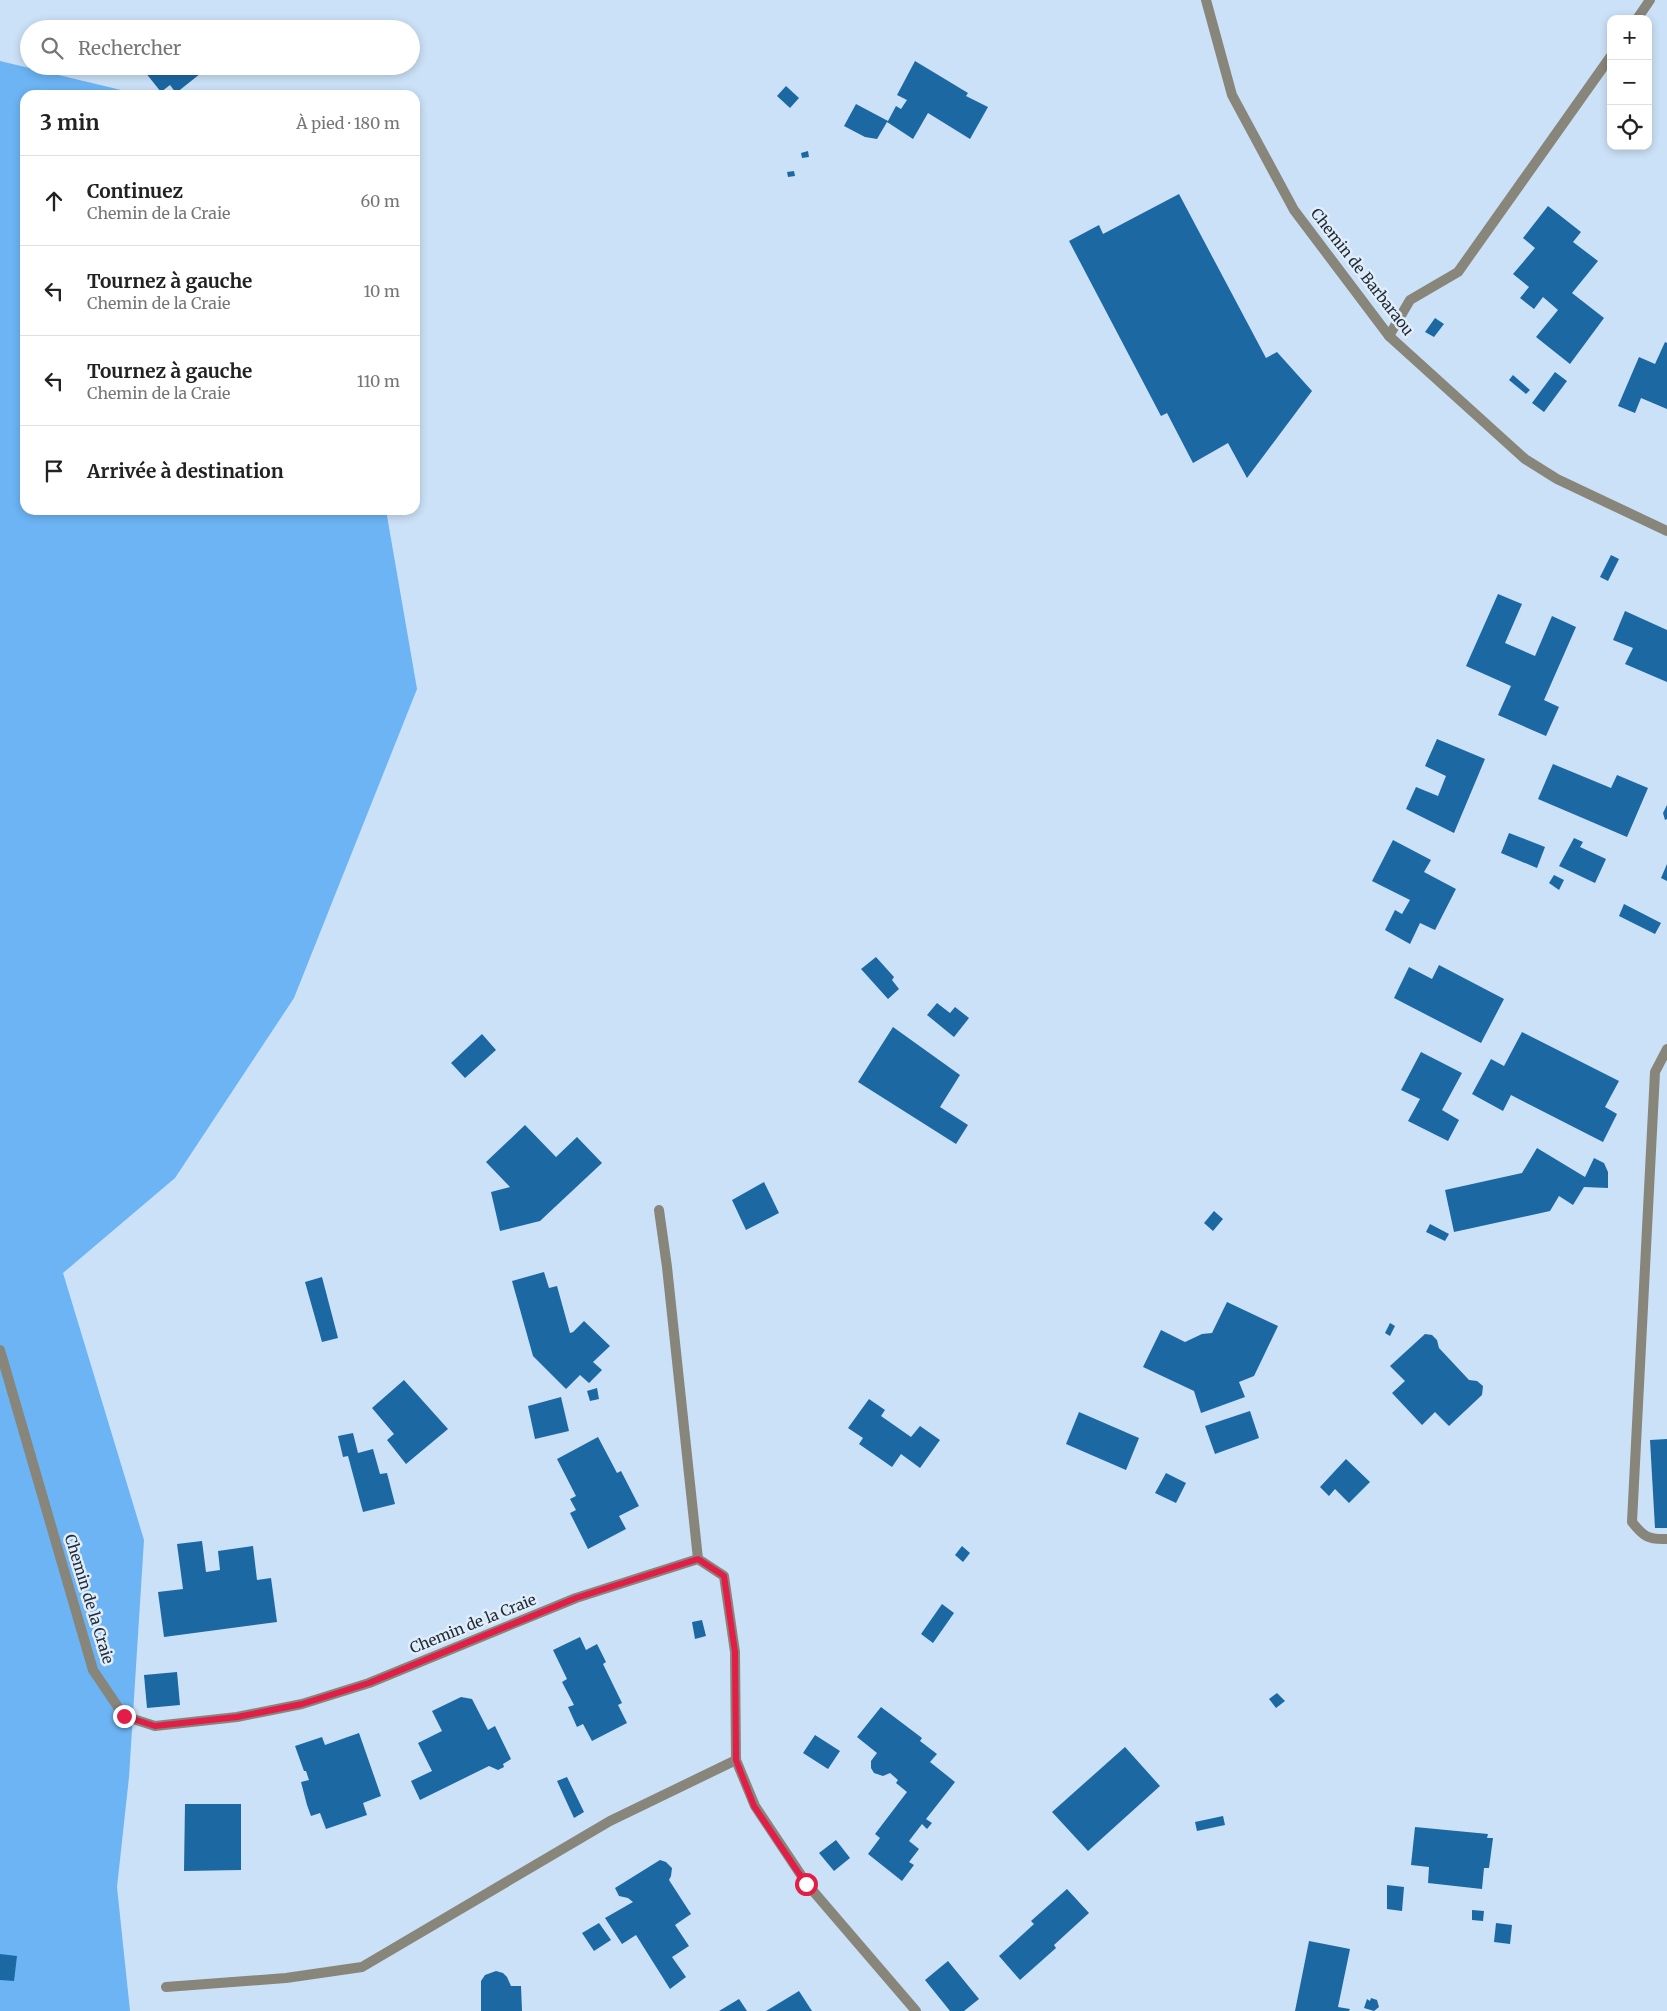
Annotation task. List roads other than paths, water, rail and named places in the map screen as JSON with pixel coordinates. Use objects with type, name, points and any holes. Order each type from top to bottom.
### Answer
[{"type":"street","name":"Chemin de Barbaraou","points":[[1206,0],[1232,95],[1294,210],[1389,336],[1525,459],[1557,478],[1667,531]]},
{"type":"street","points":[[1640,15],[1650,0]]},
{"type":"street","points":[[1389,336],[1410,300],[1458,272],[1608,60]]},
{"type":"street","points":[[1667,1049],[1655,1072],[1632,1522],[1643,1536],[1657,1540],[1667,1539]]},
{"type":"street","points":[[659,1210],[667,1268],[698,1559],[724,1576],[735,1652],[736,1760],[754,1806],[806,1884],[916,2011]]},
{"type":"street","name":"Chemin de la Craie","points":[[0,1350],[93,1670],[124,1716],[155,1726],[237,1717],[302,1704],[369,1683],[576,1598],[698,1559]]},
{"type":"street","points":[[166,1987],[286,1978],[362,1967],[610,1821],[736,1760]]}]
